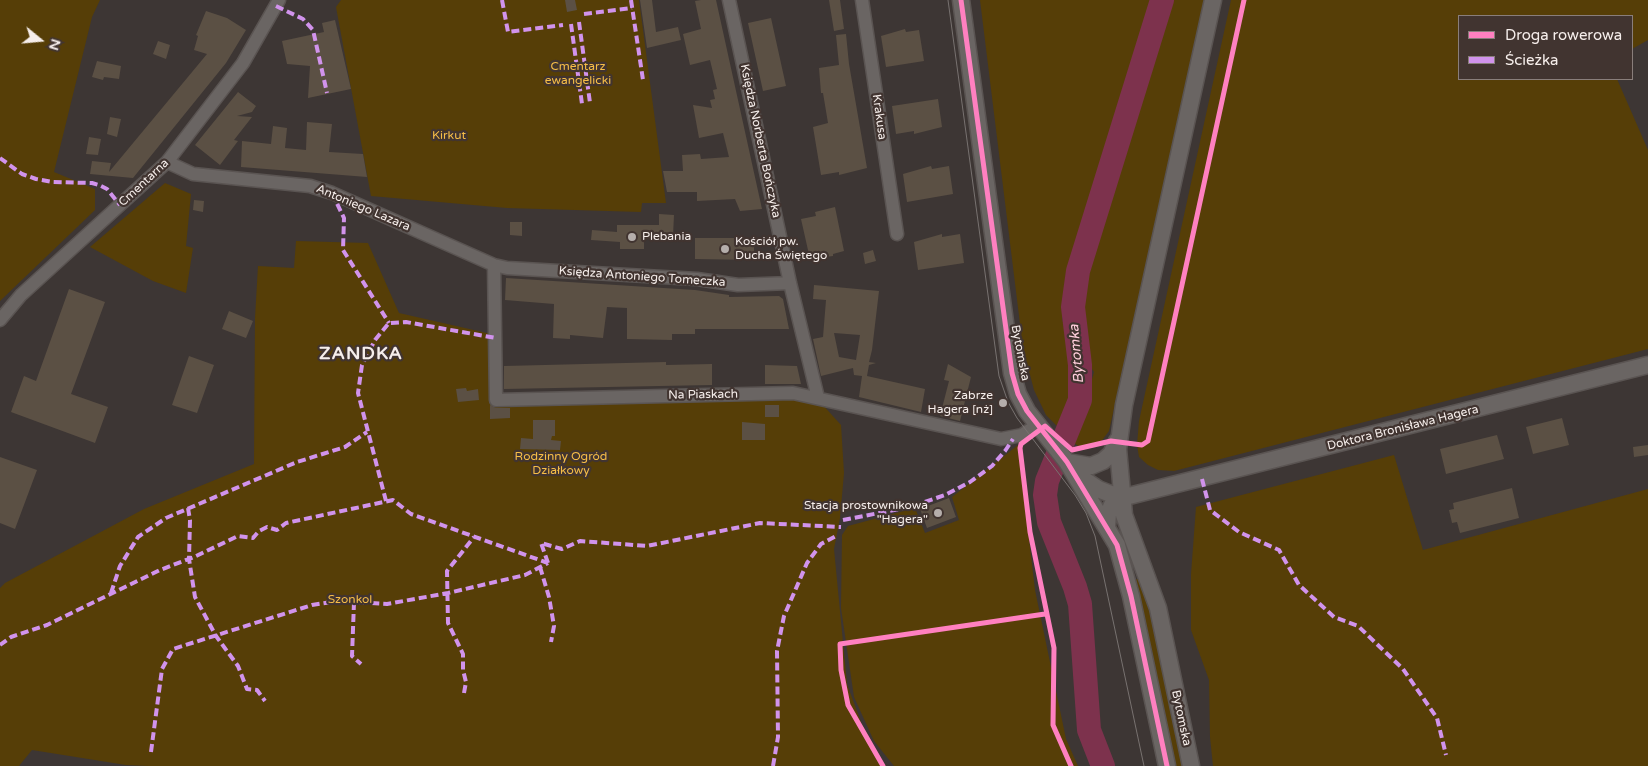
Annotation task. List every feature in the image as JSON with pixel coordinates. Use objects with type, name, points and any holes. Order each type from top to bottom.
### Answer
[{"type":"street","name":"Cmentarna","points":[[0,320],[20,295],[167,162],[243,63],[280,0]]},
{"type":"street","name":"Księdza Norberta Bończyka","points":[[729,0],[790,283],[818,398]]},
{"type":"street","name":"Krakusa","points":[[862,0],[896,234]]},
{"type":"street","name":"Bytomska","points":[[961,0],[1008,357],[1018,394],[1040,429],[1070,467],[1107,526],[1123,563],[1167,766]]},
{"type":"street","name":"Bytomska","points":[[1191,766],[1158,608],[1129,531],[1121,498],[1118,463],[1119,437],[1213,0]]},
{"type":"street","name":"Antoniego Lazara","points":[[167,162],[193,174],[310,186],[332,193],[494,265]]},
{"type":"street","name":"Księdza Antoniego Tomeczka","points":[[494,265],[507,268],[697,280],[738,285],[790,283]]},
{"type":"street","name":"Na Piaskach","points":[[494,265],[496,400],[793,393],[1001,439],[1040,429]]},
{"type":"street","name":"Doktora Bronisława Hagera","points":[[1121,498],[1159,490],[1648,365]]},
{"type":"street","name":"Bytomska","points":[[1070,467],[1091,466],[1103,461],[1111,454],[1119,437]]},
{"type":"street","points":[[1118,463],[1129,479],[1159,490]]},
{"type":"street","name":"Bytomska","points":[[1070,467],[1098,489],[1121,498]]},
{"type":"street","points":[[1107,526],[1108,514],[1112,505],[1121,498]]},
{"type":"green space","points":[[0,0],[100,0],[92,17],[54,172],[95,189],[95,210],[0,301]]},
{"type":"green space","points":[[341,0],[639,0],[666,203],[642,203],[641,212],[507,208],[371,196],[336,7]]},
{"type":"green space","points":[[980,0],[1156,0],[1066,273],[1062,318],[1076,384],[1059,428],[1046,415],[1034,390],[1023,348]]},
{"type":"green space","points":[[1171,0],[1204,0],[1109,431],[1098,446],[1081,448],[1074,443],[1094,372],[1082,354],[1078,321],[1082,280],[1095,232]]},
{"type":"green space","points":[[1231,0],[1648,0],[1648,40],[1633,48],[1633,15],[1458,15],[1458,80],[1617,80],[1648,150],[1648,349],[1174,471],[1158,470],[1148,465],[1139,457],[1137,445],[1139,421]]},
{"type":"green space","points":[[165,183],[191,194],[186,246],[193,248],[186,293],[153,281],[90,247]]},
{"type":"green space","name":"Szonkol","points":[[296,241],[368,243],[399,313],[500,336],[500,403],[812,393],[841,425],[844,473],[840,518],[834,549],[847,684],[872,752],[886,766],[148,766],[126,765],[32,750],[19,766],[0,766],[0,588],[5,583],[144,509],[254,464],[255,318],[258,266],[294,268]]},
{"type":"green space","points":[[1018,445],[1035,590],[1066,739],[1078,766],[894,766],[874,741],[854,697],[841,608],[842,535],[848,526],[915,508],[925,533],[959,520],[952,497]]},
{"type":"green space","points":[[1394,455],[1423,550],[1648,489],[1648,766],[1213,766],[1210,737],[1209,680],[1191,630],[1191,574],[1196,507]]},
{"type":"green space","points":[[1140,578],[1150,610],[1183,766],[1174,766],[1134,580]]},
{"type":"building","points":[[565,0],[575,0],[577,10],[567,12]]},
{"type":"building","points":[[640,0],[652,0],[656,32],[678,27],[681,40],[647,48]]},
{"type":"building","points":[[716,0],[762,209],[740,211],[735,199],[697,201],[697,192],[667,192],[663,171],[683,171],[682,155],[700,154],[701,159],[729,157],[723,133],[699,138],[693,105],[712,108],[710,100],[715,99],[713,90],[717,89],[710,60],[690,65],[683,34],[701,29],[695,1]]},
{"type":"building","points":[[829,0],[840,0],[844,29],[834,31]]},
{"type":"building","points":[[206,11],[227,18],[246,30],[226,63],[133,178],[90,174],[92,161],[111,163],[109,172],[207,54],[194,50],[198,36],[196,35]]},
{"type":"building","points":[[771,18],[786,86],[763,91],[748,23]]},
{"type":"building","points":[[335,20],[351,89],[308,98],[310,66],[287,64],[282,41],[324,32],[322,23]]},
{"type":"building","points":[[905,29],[906,32],[919,30],[924,61],[886,67],[881,36]]},
{"type":"building","points":[[846,34],[849,64],[867,168],[839,175],[839,172],[821,175],[813,127],[828,123],[823,93],[821,93],[819,68],[839,65],[836,35]]},
{"type":"building","points":[[158,41],[170,45],[166,59],[153,54]]},
{"type":"building","points":[[97,61],[121,66],[119,79],[104,77],[103,80],[92,77]]},
{"type":"building","points":[[238,92],[256,106],[252,112],[237,116],[252,117],[234,140],[238,141],[220,165],[195,145]]},
{"type":"building","points":[[938,99],[942,127],[914,134],[914,131],[896,134],[892,106]]},
{"type":"building","points":[[110,117],[121,119],[117,137],[107,134]]},
{"type":"building","points":[[307,122],[332,124],[329,152],[363,154],[367,177],[241,167],[242,141],[271,144],[273,126],[287,128],[285,148],[306,150]]},
{"type":"building","points":[[89,137],[101,139],[98,155],[86,154]]},
{"type":"building","points":[[931,166],[932,169],[949,166],[953,194],[907,202],[903,174]]},
{"type":"building","points":[[194,200],[204,201],[203,212],[193,210]]},
{"type":"building","points":[[835,207],[844,251],[833,254],[833,256],[810,259],[801,219],[816,216],[815,212]]},
{"type":"building","points":[[659,214],[674,215],[673,236],[644,235],[644,249],[620,249],[620,242],[591,240],[592,230],[617,232],[617,225],[659,225]]},
{"type":"building","points":[[510,222],[522,222],[522,236],[510,235]]},
{"type":"building","points":[[942,234],[942,237],[960,234],[964,263],[918,270],[914,242]]},
{"type":"building","name":"Kościół pw. Ducha Świętego","points":[[695,238],[754,238],[754,260],[695,259]]},
{"type":"building","points":[[873,250],[876,261],[865,264],[863,253]]},
{"type":"building","points":[[506,278],[695,290],[729,295],[729,297],[779,296],[783,299],[789,329],[695,329],[695,334],[672,334],[672,340],[627,339],[627,308],[607,307],[603,338],[570,335],[570,339],[553,338],[554,304],[505,300]]},
{"type":"building","points":[[814,285],[879,291],[869,362],[876,363],[869,365],[867,376],[925,389],[921,412],[859,397],[862,376],[854,375],[853,368],[821,376],[813,339],[823,337],[826,300],[813,299]],"holes":[[[834,333],[860,335],[856,360],[839,357]]]},
{"type":"building","points":[[69,289],[105,302],[71,394],[108,407],[95,443],[11,412],[24,376],[36,381]]},
{"type":"building","points":[[229,311],[253,321],[246,338],[222,329]]},
{"type":"building","points":[[189,356],[214,365],[197,413],[172,405]]},
{"type":"building","points":[[666,362],[666,365],[712,364],[712,385],[504,389],[504,366]]},
{"type":"building","points":[[948,364],[971,377],[960,421],[940,416],[949,381],[944,380]]},
{"type":"building","points":[[765,365],[797,366],[801,384],[765,384]]},
{"type":"building","points":[[466,388],[467,391],[478,389],[479,400],[458,402],[456,389]]},
{"type":"building","points":[[490,405],[496,408],[510,408],[510,418],[490,419]]},
{"type":"building","points":[[765,405],[779,405],[779,417],[765,417]]},
{"type":"building","points":[[1562,418],[1569,445],[1533,454],[1526,427]]},
{"type":"building","points":[[533,420],[555,420],[555,436],[552,436],[551,440],[561,441],[560,450],[520,449],[521,438],[533,439]]},
{"type":"building","points":[[742,422],[765,424],[765,440],[742,440]]},
{"type":"building","points":[[1497,435],[1504,459],[1446,474],[1440,449]]},
{"type":"building","points":[[1648,445],[1648,455],[1634,457],[1633,447]]},
{"type":"building","points":[[0,457],[37,470],[15,529],[0,523]]},
{"type":"building","points":[[1512,488],[1519,518],[1460,533],[1457,522],[1452,523],[1449,510],[1454,509],[1453,503]]},
{"type":"building","name":"Stacja prostownikowa \"Hagera\"","points":[[949,498],[956,517],[927,528],[920,509]]},
{"type":"waterway","name":"Bytomka","points":[[1103,766],[1089,730],[1080,604],[1049,522],[1045,495],[1047,481],[1080,400],[1080,365],[1073,307],[1078,271],[1162,0]]},
{"type":"tram line","points":[[948,0],[999,376],[1008,402],[1017,418],[1075,495],[1086,513],[1095,536],[1144,766]]},
{"type":"marked path","points":[[502,0],[508,32],[563,25]]},
{"type":"marked path","points":[[631,0],[643,80]]},
{"type":"marked path","points":[[276,6],[303,19],[313,30],[327,93]]},
{"type":"marked path","points":[[584,14],[632,8]]},
{"type":"marked path","points":[[579,22],[590,103]]},
{"type":"marked path","points":[[571,24],[582,104]]},
{"type":"marked path","points":[[0,158],[22,174],[36,179],[99,185],[107,189],[120,205]]},
{"type":"marked path","points":[[332,193],[344,218],[343,250],[389,323]]},
{"type":"marked path","points":[[386,501],[358,393],[362,365],[375,340],[389,323],[406,322],[496,338]]},
{"type":"marked path","points":[[111,593],[120,566],[138,537],[166,518],[297,462],[345,447],[367,432]]},
{"type":"marked path","points":[[843,520],[910,507],[945,495],[970,482],[992,466],[1013,439]]},
{"type":"marked path","points":[[1202,479],[1210,510],[1239,532],[1279,550],[1299,585],[1334,617],[1358,626],[1403,669],[1437,718],[1446,755]]},
{"type":"marked path","points":[[0,645],[11,637],[47,625],[160,570],[194,557],[238,536],[253,538],[259,531],[267,527],[277,530],[286,523],[393,500],[411,514],[548,563]]},
{"type":"marked path","points":[[188,508],[190,520],[189,559],[195,597],[216,636],[238,666],[247,689],[257,690],[265,701]]},
{"type":"marked path","points":[[548,563],[541,543],[562,549],[580,541],[647,546],[760,523],[841,527]]},
{"type":"marked path","points":[[773,766],[778,737],[777,651],[784,616],[807,563],[821,544],[838,535]]},
{"type":"marked path","points":[[464,693],[466,682],[463,670],[463,654],[448,623],[447,571],[474,537]]},
{"type":"marked path","points":[[151,752],[162,669],[173,649],[312,605],[338,601],[387,604],[448,593],[525,575],[548,563]]},
{"type":"marked path","points":[[540,567],[549,597],[554,626],[551,642]]},
{"type":"marked path","points":[[354,602],[352,656],[361,664]]},
{"type":"cycle path","points":[[961,0],[1012,373],[1018,394],[1027,411],[1067,462],[1117,545],[1131,596],[1167,766]]},
{"type":"cycle path","points":[[1071,766],[1053,725],[1054,648],[1030,532],[1020,448],[1021,444],[1045,426],[1072,450],[1111,441],[1142,445],[1148,441],[1244,0]]},
{"type":"cycle path","points":[[883,766],[848,705],[841,670],[840,644],[1045,614]]},
{"type":"place","name":"Plebania","points":[[632,237]]},
{"type":"place","name":"Kościół pw. Ducha Świętego","points":[[725,249]]},
{"type":"place","name":"Zabrze Hagera [nż]","points":[[1003,403]]},
{"type":"place","name":"Stacja prostownikowa \"Hagera\"","points":[[938,513]]},
{"type":"district","name":"ZANDKA","points":[[361,354]]},
{"type":"park label","name":"Cmentarz ewangelicki","points":[[578,74]]},
{"type":"park label","name":"Kirkut","points":[[449,136]]},
{"type":"park label","name":"Rodzinny Ogród Działkowy","points":[[561,464]]}]
